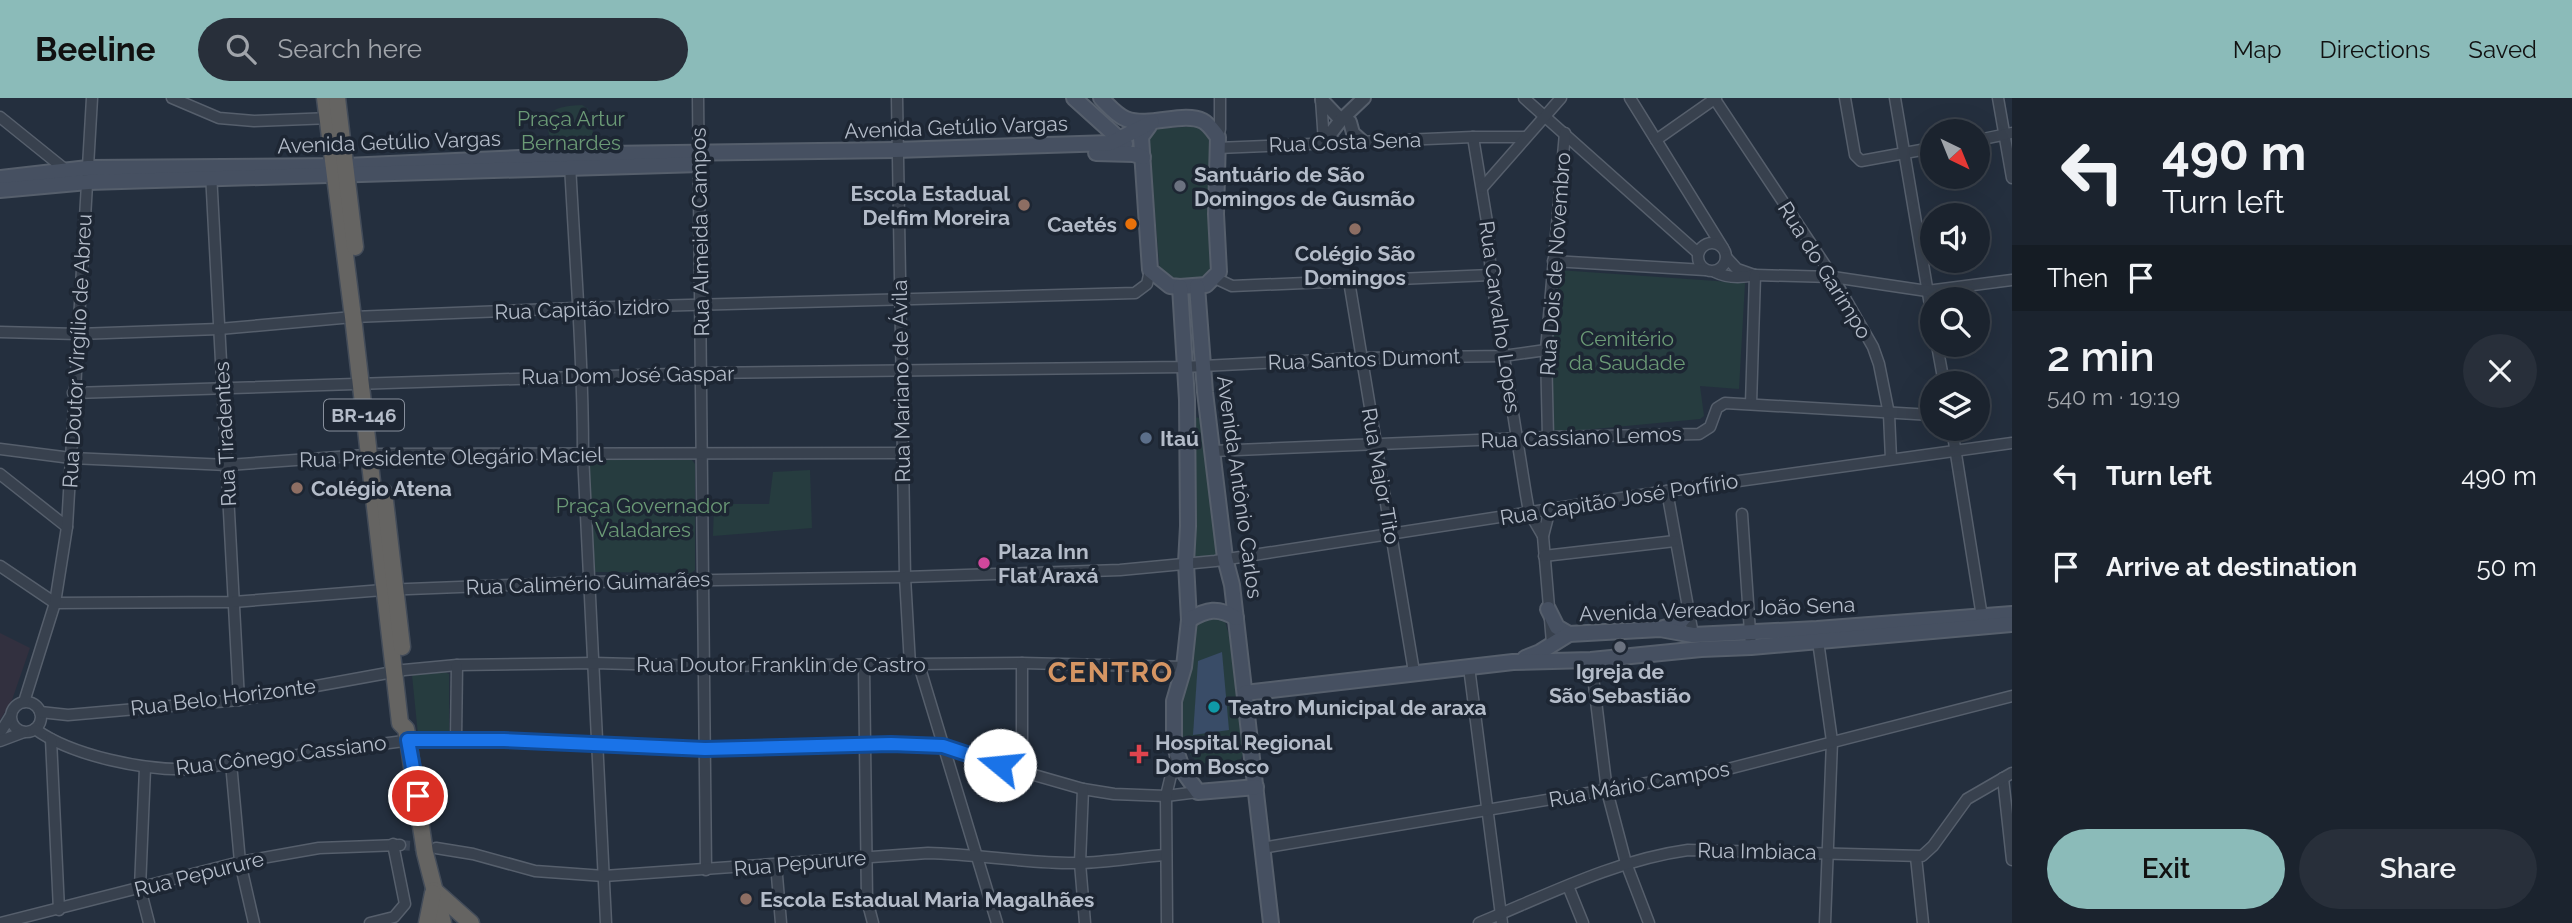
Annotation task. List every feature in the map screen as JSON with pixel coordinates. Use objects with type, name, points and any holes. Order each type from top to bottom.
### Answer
[{"type":"highway","name":"BR-146","points":[[325,98],[333,118],[341,171],[389,590],[408,717],[404,737],[425,853],[443,923]]},
{"type":"highway","name":"BR-146","points":[[333,118],[337,98]]},
{"type":"highway","points":[[427,923],[434,890],[471,923]]},
{"type":"main road","points":[[1074,98],[1138,155]]},
{"type":"main road","points":[[1101,98],[1122,117],[1131,121],[1191,118],[1203,121],[1217,143],[1216,214],[1220,266],[1215,278],[1206,285],[1170,286],[1150,270],[1143,175],[1138,155],[1141,137],[1152,122]]},
{"type":"main road","name":"Avenida Getúlio Vargas","points":[[896,155],[1111,143],[1152,122]]},
{"type":"main road","name":"Avenida Getúlio Vargas","points":[[0,190],[88,175],[341,171],[570,161],[896,155],[1138,155]]},
{"type":"main road","name":"Avenida Getúlio Vargas","points":[[0,178],[47,180],[68,171],[88,175]]},
{"type":"main road","name":"Avenida Antônio Carlos","points":[[1197,286],[1203,365],[1226,558],[1236,618],[1271,923]]},
{"type":"main road","name":"Avenida Antônio Carlos","points":[[1176,754],[1174,701],[1184,667],[1189,620],[1186,563],[1186,400],[1180,287]]},
{"type":"main road","points":[[1548,608],[1557,627],[1569,634]]},
{"type":"main road","points":[[1189,620],[1202,612],[1212,610],[1222,610],[1236,618]]},
{"type":"main road","points":[[1660,629],[1678,624],[1688,613]]},
{"type":"main road","name":"Avenida Vereador João Sena","points":[[1513,662],[1540,652],[1569,634],[1660,629],[1675,634],[1818,641],[1983,622],[2012,614]]},
{"type":"main road","name":"Avenida Vereador João Sena","points":[[1245,693],[1513,662],[1666,654],[1751,639],[1983,622],[2012,624]]},
{"type":"main road","points":[[1666,654],[1677,645],[1675,634]]},
{"type":"main road","points":[[1552,643],[1560,661]]},
{"type":"main road","points":[[1176,754],[1183,771],[1198,792],[1256,787]]},
{"type":"street","name":"Rua Doutor Virgílio de Abreu","points":[[24,702],[55,603],[66,527],[92,98]]},
{"type":"street","points":[[172,98],[219,118],[254,121],[333,118]]},
{"type":"street","name":"Rua Almeida Campos","points":[[698,98],[706,870]]},
{"type":"street","name":"Rua Mariano de Ávila","points":[[897,98],[905,577],[915,665],[943,746],[997,923]]},
{"type":"street","points":[[1217,143],[1220,98]]},
{"type":"street","points":[[1328,142],[1364,98]]},
{"type":"street","points":[[1524,98],[1681,236],[1704,247],[1716,244],[1725,253]]},
{"type":"street","points":[[1482,188],[1561,98]]},
{"type":"street","points":[[1630,98],[1725,253],[1737,269],[1755,275]]},
{"type":"street","points":[[1656,140],[1715,98]]},
{"type":"street","name":"Rua do Garimpo","points":[[1715,98],[1833,277],[1873,347],[1889,414],[1891,459]]},
{"type":"street","points":[[1844,98],[1858,159],[1864,161],[1920,150]]},
{"type":"street","points":[[1895,98],[1926,287]]},
{"type":"street","points":[[1998,98],[2008,134],[2012,178]]},
{"type":"street","points":[[1321,99],[1362,141]]},
{"type":"street","points":[[1321,99],[1328,142]]},
{"type":"street","points":[[0,117],[68,171]]},
{"type":"street","name":"Rua Dois de Novembro","points":[[1548,437],[1546,350],[1565,133]]},
{"type":"street","points":[[1990,138],[2008,134]]},
{"type":"street","name":"Rua Carvalho Lopes","points":[[1473,137],[1516,439],[1529,512],[1543,536]]},
{"type":"street","name":"Rua Costa Sena","points":[[1217,143],[1524,137]]},
{"type":"street","points":[[36,146],[47,180]]},
{"type":"street","points":[[570,161],[576,308],[583,376],[583,454],[606,923]]},
{"type":"street","name":"Rua Tiradentes","points":[[211,174],[239,699]]},
{"type":"street","points":[[1707,222],[1699,263],[1723,276],[1833,277],[1920,289]]},
{"type":"street","points":[[1553,261],[1710,271],[1723,267],[1725,253]]},
{"type":"street","name":"Rua Capitão Izidro","points":[[0,332],[78,334],[219,328],[358,317],[576,308],[1135,293],[1147,284],[1150,270]]},
{"type":"street","points":[[1215,278],[1232,286],[1491,275]]},
{"type":"street","points":[[1751,404],[1755,275]]},
{"type":"street","points":[[1950,287],[2012,279]]},
{"type":"street","name":"Rua Major Tito","points":[[1349,281],[1414,672]]},
{"type":"street","name":"Rua Santos Dumont","points":[[1183,367],[1360,358],[1503,356],[1546,350]]},
{"type":"street","name":"Rua Dom José Gaspar","points":[[73,393],[702,373],[1183,367]]},
{"type":"street","name":"Rua Cassiano Lemos","points":[[1213,451],[1548,437],[1699,434],[1710,427],[1720,405],[1751,404],[1920,415]]},
{"type":"street","points":[[1954,441],[1983,622]]},
{"type":"street","name":"Rua Capitão José Porfírio","points":[[1186,563],[2012,443]]},
{"type":"street","name":"Rua Presidente Olegário Maciel","points":[[0,449],[71,458],[228,465],[374,454],[902,453]]},
{"type":"street","points":[[0,474],[66,527]]},
{"type":"street","points":[[1667,491],[1693,635]]},
{"type":"street","name":"Rua Carvalho Lopes","points":[[1550,509],[1543,536],[1552,643]]},
{"type":"street","points":[[1742,514],[1751,639]]},
{"type":"street","points":[[1544,556],[1675,541]]},
{"type":"street","name":"Rua Calimério Guimarães","points":[[55,603],[233,602],[389,590],[589,582],[905,577],[1120,570],[1186,563]]},
{"type":"street","points":[[0,566],[55,603]]},
{"type":"street","points":[[1818,641],[1832,741],[1825,923]]},
{"type":"street","points":[[1591,660],[1607,791],[1626,863],[1649,923]]},
{"type":"street","name":"Rua Doutor Franklin de Castro","points":[[399,671],[457,665],[594,663],[705,666],[1022,663],[1184,667]]},
{"type":"street","points":[[1021,771],[1022,663]]},
{"type":"street","points":[[456,739],[457,665]]},
{"type":"street","points":[[864,666],[867,900],[873,923]]},
{"type":"street","points":[[1469,667],[1501,919]]},
{"type":"street","name":"Rua Belo Horizonte","points":[[40,712],[68,715],[239,699],[399,671]]},
{"type":"street","name":"Rua Mário Campos","points":[[1262,848],[1724,770],[2012,696]]},
{"type":"street","points":[[0,733],[12,710],[24,702],[31,702],[40,712],[41,718],[29,731],[0,741]]},
{"type":"street","points":[[10,717],[12,724],[29,731]]},
{"type":"street","name":"Rua Cônego Cassiano","points":[[29,731],[145,768],[191,769],[404,737],[705,749],[865,743],[943,746],[978,760],[1083,789],[1114,794],[1166,796],[1198,792]]},
{"type":"street","points":[[51,740],[59,910]]},
{"type":"street","points":[[1167,923],[1166,796],[1176,754]]},
{"type":"street","points":[[231,763],[240,862],[254,923]]},
{"type":"street","points":[[145,768],[140,888],[149,923]]},
{"type":"street","points":[[1923,923],[1916,857],[1928,852],[1968,799],[2008,775],[2012,860]]},
{"type":"street","points":[[1083,789],[1080,863],[1084,923]]},
{"type":"street","name":"Rua Pepurure","points":[[1,923],[240,862],[319,848],[396,845],[405,904],[394,916],[370,923]]},
{"type":"street","name":"Rua Pepurure","points":[[436,848],[473,854],[536,871],[604,876],[928,853],[1080,863],[1166,855]]},
{"type":"street","name":"Rua Imbiaca","points":[[1479,923],[1501,919],[1568,886],[1626,863],[1688,850],[1916,857]]},
{"type":"street","points":[[776,864],[781,923]]},
{"type":"street","points":[[1568,886],[1583,923]]},
{"type":"shaded area","points":[[0,633],[30,648],[11,703],[0,720]]},
{"type":"green space","name":"Praça Artur Bernardes","points":[[582,105],[588,109],[597,151],[553,154],[546,119],[557,109]]},
{"type":"green space","points":[[1200,126],[1210,133],[1215,265],[1209,279],[1172,282],[1160,272],[1148,134],[1152,129]]},
{"type":"green space","name":"Cemitério da Saudade","points":[[1558,270],[1745,283],[1739,389],[1700,386],[1704,416],[1700,419],[1552,433],[1550,352]]},
{"type":"green space","points":[[1206,417],[1218,556],[1201,560],[1193,555],[1190,418]]},
{"type":"green space","name":"Praça Governador Valadares","points":[[591,459],[692,460],[695,464],[695,570],[691,573],[595,572],[588,462]]},
{"type":"green space","points":[[810,470],[812,528],[713,536],[714,504],[769,504],[773,472]]},
{"type":"green space","points":[[1223,615],[1232,645],[1243,754],[1240,761],[1232,764],[1199,763],[1191,756],[1180,735],[1180,691],[1194,656],[1197,620]]},
{"type":"green space","points":[[445,672],[449,674],[449,736],[418,735],[412,675]]},
{"type":"water","points":[[1222,652],[1229,730],[1193,735],[1198,661]]},
{"type":"tunnel","points":[[400,845],[428,847]]},
{"type":"place","name":"Santuário de São Domingos de Gusmão","points":[[1180,186]]},
{"type":"place","name":"Escola Estadual Delfim Moreira","points":[[1024,205]]},
{"type":"place","name":"Caetés","points":[[1131,224]]},
{"type":"place","name":"Colégio São Domingos","points":[[1355,229]]},
{"type":"place","name":"Itaú","points":[[1146,438]]},
{"type":"place","name":"Colégio Atena","points":[[297,488]]},
{"type":"place","name":"Plaza Inn Flat Araxá","points":[[984,563]]},
{"type":"place","name":"Igreja de São Sebastião","points":[[1620,647]]},
{"type":"place","name":"Teatro Municipal de araxa","points":[[1214,707]]},
{"type":"place","name":"Hospital Regional Dom Bosco","points":[[1139,754]]},
{"type":"place","name":"Escola Estadual Maria Magalhães","points":[[746,899]]},
{"type":"district","name":"CENTRO","points":[[1111,672]]},
{"type":"route","points":[[418,796],[408,740],[504,740],[705,749],[865,743],[943,746],[978,760],[1000,765]]}]
